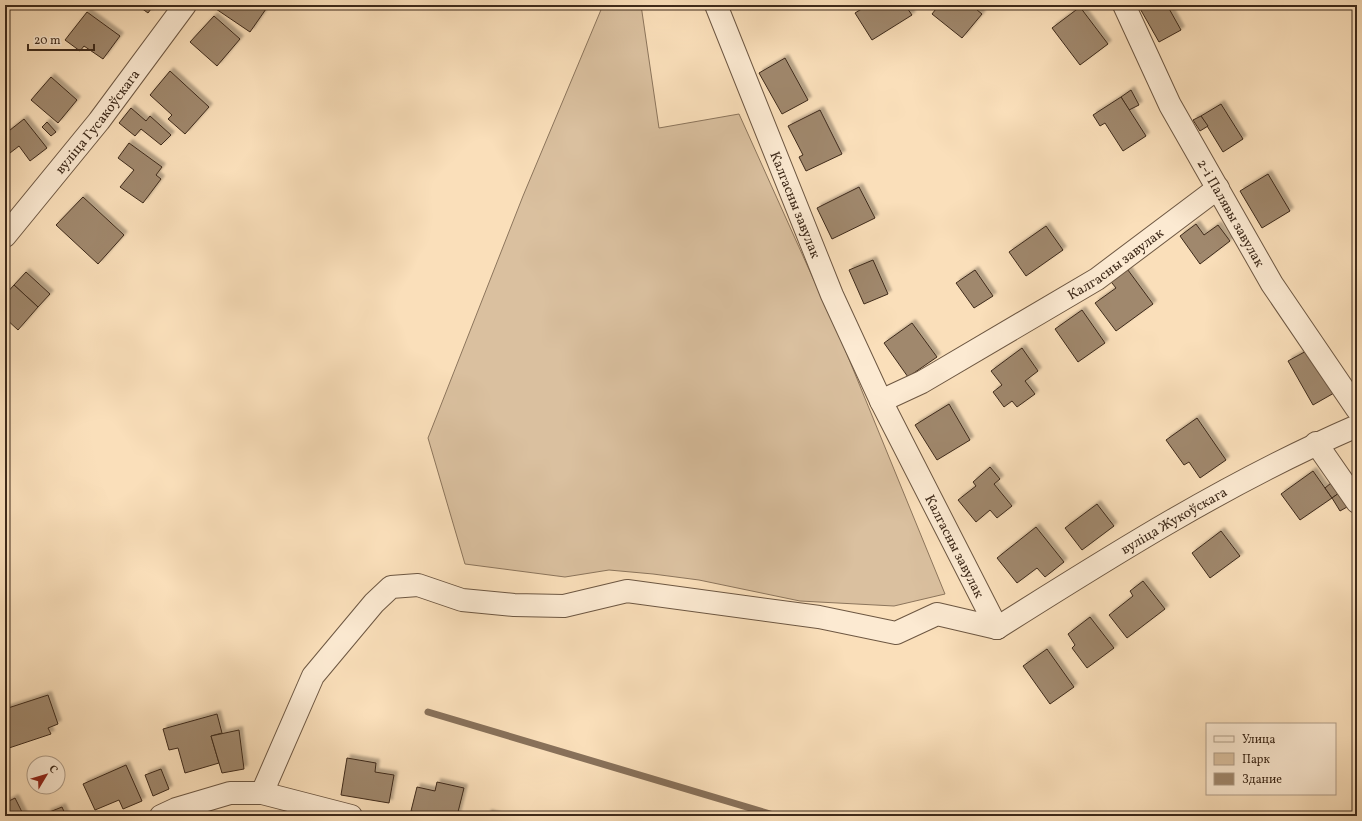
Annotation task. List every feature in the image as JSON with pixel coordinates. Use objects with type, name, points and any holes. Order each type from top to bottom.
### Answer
[{"type":"street","name":"вуліца Гусакоўскага","points":[[5,236],[99,121],[185,5]]},
{"type":"street","name":"Калгасны завулак","points":[[716,5],[832,295],[881,401],[997,628]]},
{"type":"street","name":"2-і Палявы завулак","points":[[1124,5],[1170,105],[1272,284],[1357,409]]},
{"type":"street","name":"Калгасны завулак","points":[[881,401],[922,382],[1097,279],[1218,188]]},
{"type":"street","name":"вуліца Жукоўскага","points":[[997,628],[1123,548],[1240,482],[1316,444],[1357,426]]},
{"type":"street","points":[[1316,444],[1357,502]]},
{"type":"street","points":[[262,793],[313,676],[374,604],[391,587],[418,585],[462,600],[528,606],[564,606],[626,591],[819,617],[896,633],[937,614],[997,628]]},
{"type":"street","points":[[161,816],[176,809],[230,792],[262,793],[351,816]]},
{"type":"green space","points":[[603,5],[641,5],[659,128],[739,114],[844,347],[945,594],[894,606],[800,601],[699,580],[653,574],[609,570],[565,577],[465,564],[428,438],[523,196]]},
{"type":"building","points":[[137,5],[154,5],[148,13]]},
{"type":"building","points":[[219,5],[261,5],[266,9],[250,32],[216,9]]},
{"type":"building","points":[[868,5],[905,5],[912,15],[872,40],[855,13]]},
{"type":"building","points":[[939,5],[971,5],[982,14],[962,38],[932,14]]},
{"type":"building","points":[[1138,5],[1167,5],[1181,30],[1159,42]]},
{"type":"building","points":[[1080,7],[1108,44],[1080,65],[1052,28]]},
{"type":"building","points":[[87,12],[120,36],[103,59],[84,46],[80,51],[65,40]]},
{"type":"building","points":[[214,16],[240,39],[217,66],[190,42]]},
{"type":"building","points":[[785,58],[808,100],[782,114],[759,73]]},
{"type":"building","points":[[170,71],[209,107],[185,134],[168,119],[172,115],[150,95]]},
{"type":"building","points":[[51,77],[77,100],[58,123],[31,100]]},
{"type":"building","points":[[1131,90],[1139,105],[1129,110],[1121,97]]},
{"type":"building","points":[[1121,97],[1146,136],[1123,151],[1105,123],[1100,126],[1093,115]]},
{"type":"building","points":[[1221,104],[1243,139],[1223,152],[1201,116]]},
{"type":"building","points":[[131,108],[146,121],[150,116],[171,135],[161,145],[141,129],[135,136],[119,123]]},
{"type":"building","points":[[820,110],[842,154],[806,171],[799,157],[803,155],[788,126]]},
{"type":"building","points":[[1201,116],[1208,126],[1200,131],[1193,120]]},
{"type":"building","points":[[24,119],[47,148],[30,161],[19,146],[10,153],[5,146],[5,134]]},
{"type":"building","points":[[47,122],[56,132],[51,136],[42,127]]},
{"type":"building","points":[[129,143],[162,167],[156,175],[161,179],[143,203],[120,187],[134,170],[118,158]]},
{"type":"building","points":[[1268,174],[1290,211],[1262,228],[1240,191]]},
{"type":"building","points":[[859,187],[875,218],[832,239],[817,208]]},
{"type":"building","points":[[83,197],[124,235],[98,264],[56,225]]},
{"type":"building","points":[[1196,224],[1204,235],[1218,225],[1230,241],[1200,264],[1180,236]]},
{"type":"building","points":[[1046,226],[1063,250],[1026,276],[1009,252]]},
{"type":"building","points":[[873,260],[888,294],[864,304],[849,270]]},
{"type":"building","points":[[1125,266],[1153,304],[1116,331],[1095,303],[1116,288],[1108,278]]},
{"type":"building","points":[[975,270],[993,296],[974,308],[956,283]]},
{"type":"building","points":[[26,272],[50,294],[38,307],[14,285]]},
{"type":"building","points":[[14,285],[38,307],[18,330],[5,318],[5,295]]},
{"type":"building","points":[[1082,310],[1105,343],[1078,362],[1055,329]]},
{"type":"building","points":[[912,323],[937,357],[908,377],[884,343]]},
{"type":"building","points":[[1022,348],[1038,371],[1025,381],[1035,394],[1017,407],[1012,401],[1004,407],[993,392],[1002,385],[991,371]]},
{"type":"building","points":[[1310,349],[1334,393],[1313,405],[1288,361]]},
{"type":"building","points":[[949,404],[970,440],[937,460],[915,425]]},
{"type":"building","points":[[1197,418],[1226,460],[1200,478],[1189,462],[1184,465],[1166,440]]},
{"type":"building","points":[[990,467],[1000,479],[994,484],[1012,506],[997,518],[990,510],[976,522],[958,500],[976,486],[973,482]]},
{"type":"building","points":[[1313,471],[1332,498],[1300,520],[1281,494]]},
{"type":"building","points":[[1331,483],[1339,493],[1332,498],[1325,488]]},
{"type":"building","points":[[1339,493],[1347,507],[1340,511],[1332,498]]},
{"type":"building","points":[[1097,504],[1114,526],[1082,550],[1065,528]]},
{"type":"building","points":[[1036,527],[1064,562],[1045,577],[1037,568],[1017,583],[997,558]]},
{"type":"building","points":[[1221,531],[1240,556],[1210,578],[1192,553]]},
{"type":"building","points":[[1143,581],[1165,609],[1127,638],[1109,615],[1133,596],[1130,591]]},
{"type":"building","points":[[1090,617],[1114,648],[1087,668],[1072,648],[1075,645],[1068,634]]},
{"type":"building","points":[[1047,649],[1074,687],[1050,704],[1023,666]]},
{"type":"building","points":[[48,695],[58,724],[48,728],[51,734],[9,748],[5,736],[5,709]]},
{"type":"building","points":[[217,714],[222,733],[211,736],[219,763],[185,773],[178,748],[169,750],[163,729]]},
{"type":"building","points":[[239,730],[244,769],[222,773],[211,736]]},
{"type":"building","points":[[347,758],[376,763],[375,772],[394,775],[389,803],[341,795]]},
{"type":"building","points":[[126,765],[142,801],[123,809],[119,800],[95,810],[83,784]]},
{"type":"building","points":[[161,769],[169,789],[153,796],[145,775]]},
{"type":"building","points":[[437,782],[464,788],[457,816],[433,816],[411,811],[417,787],[435,791]]},
{"type":"building","points":[[15,798],[24,816],[5,816],[5,803]]},
{"type":"building","points":[[62,807],[66,816],[48,816],[47,813]]},
{"type":"building","points":[[488,813],[498,816],[487,816]]},
{"type":"waterway","points":[[428,712],[777,816]]}]
